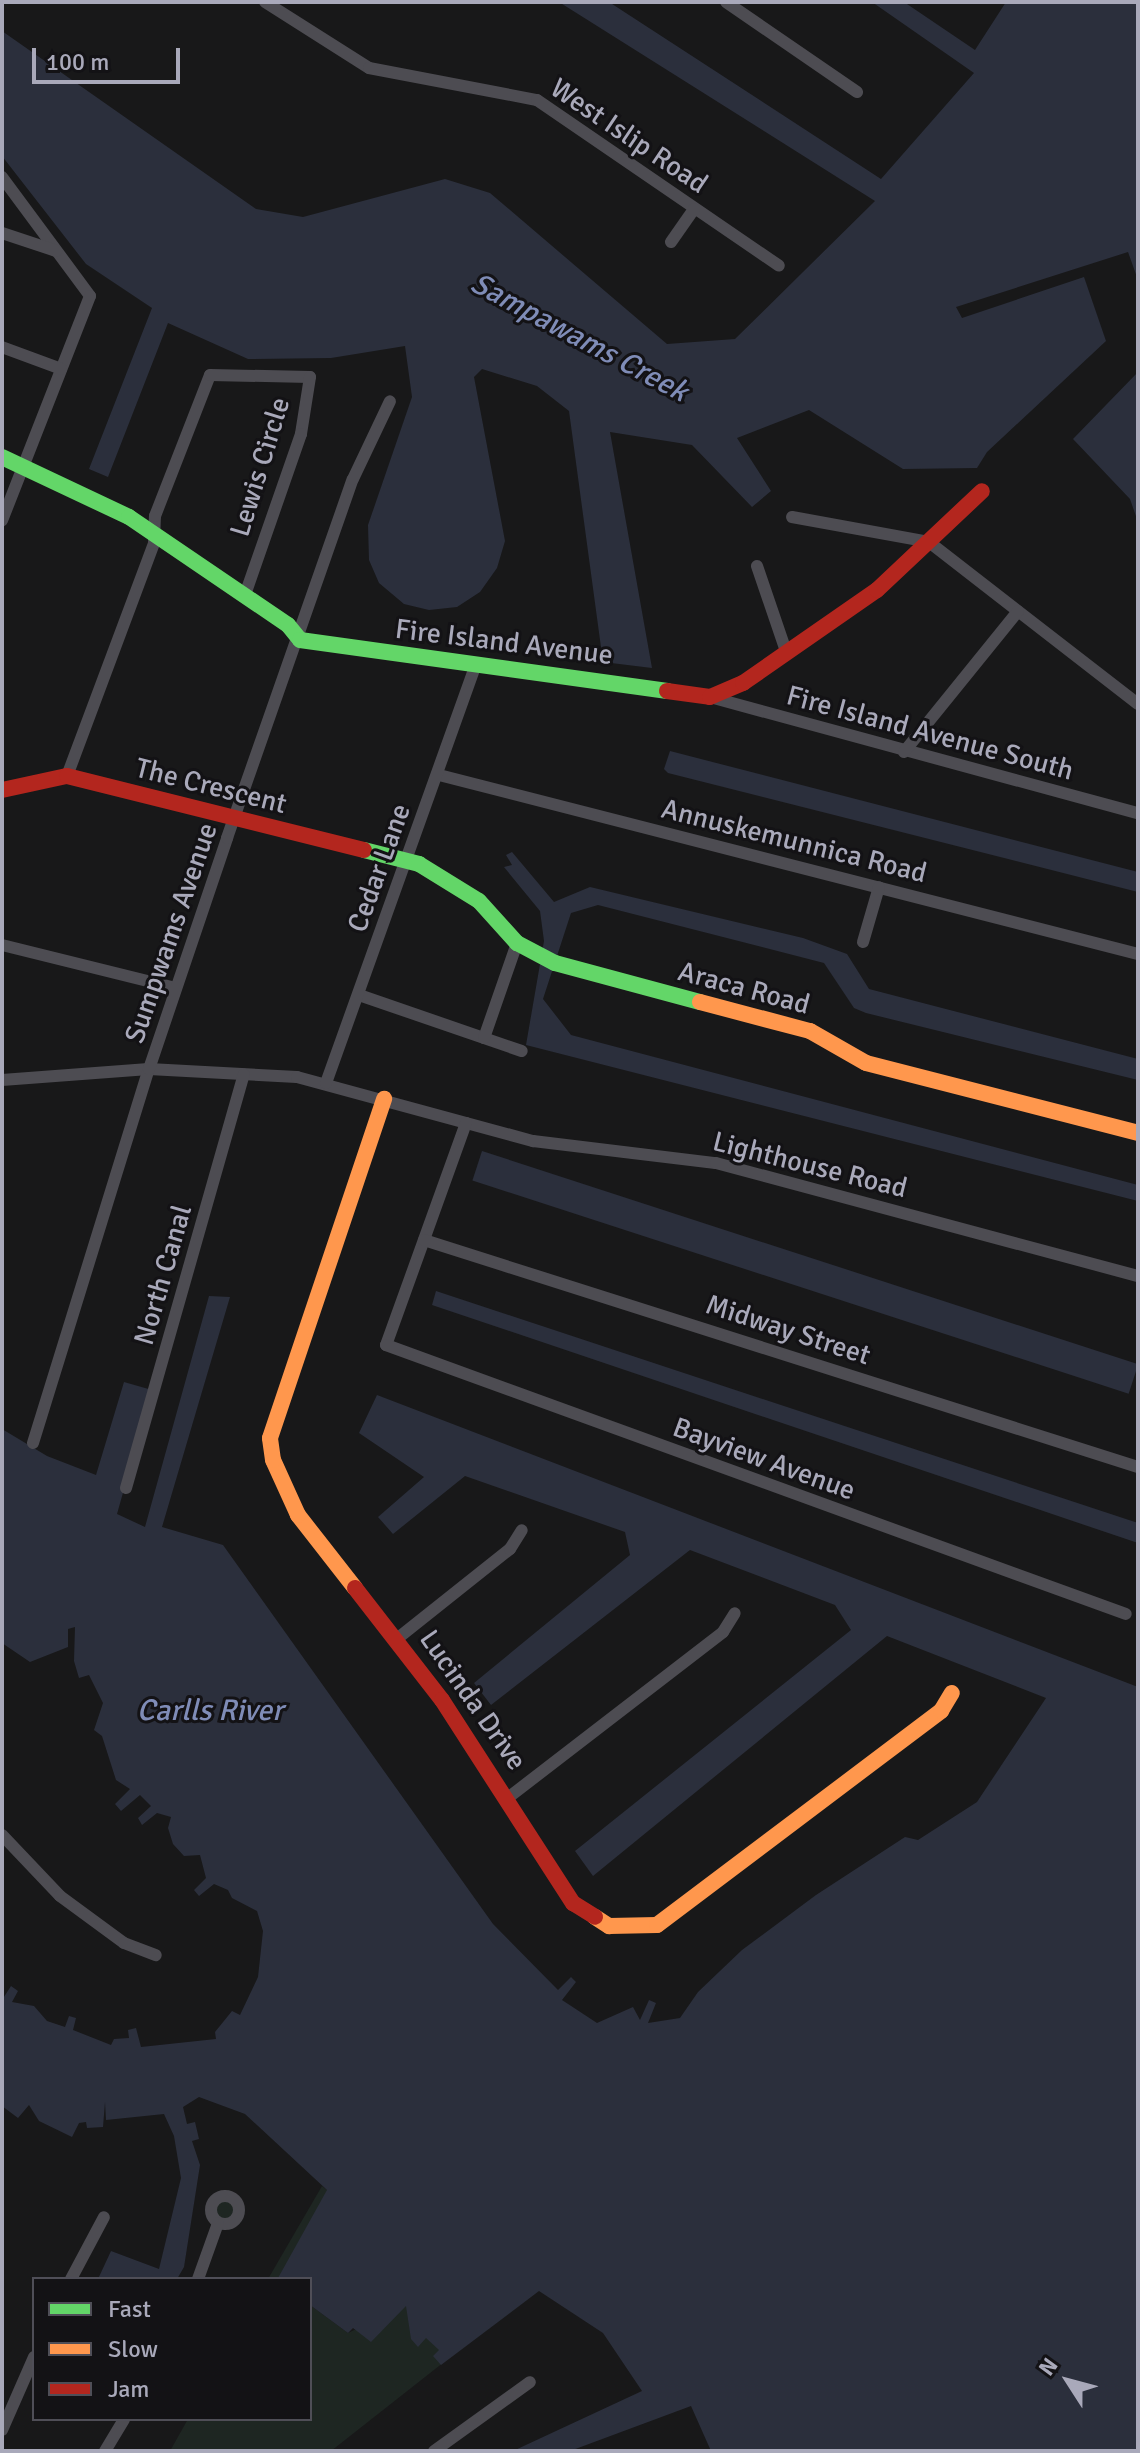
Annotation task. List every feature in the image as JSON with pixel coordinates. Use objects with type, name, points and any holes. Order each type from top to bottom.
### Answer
[{"type":"street","name":"West Islip Road","points":[[265,2],[369,68],[537,100],[779,266]]},
{"type":"street","points":[[726,2],[857,92]]},
{"type":"street","points":[[2,177],[90,296],[2,520]]},
{"type":"street","points":[[671,242],[694,209]]},
{"type":"street","points":[[2,233],[57,251]]},
{"type":"street","points":[[2,347],[61,369]]},
{"type":"street","name":"Lewis Circle","points":[[154,532],[210,375],[310,377],[301,434],[245,595]]},
{"type":"street","name":"Sumpwams Avenue","points":[[33,1443],[176,988],[300,640],[353,479],[390,401]]},
{"type":"street","points":[[2,457],[154,532],[288,625],[300,640]]},
{"type":"street","points":[[710,697],[787,654],[877,590],[982,491]]},
{"type":"street","points":[[792,517],[929,542],[1138,704]]},
{"type":"street","points":[[67,776],[154,532]]},
{"type":"street","points":[[757,566],[787,654]]},
{"type":"street","points":[[904,752],[1018,611]]},
{"type":"street","name":"Fire Island Avenue","points":[[300,640],[475,668],[710,697]]},
{"type":"street","name":"Cedar Lane","points":[[326,1083],[475,668]]},
{"type":"street","name":"Fire Island Avenue South","points":[[710,697],[1138,813]]},
{"type":"street","name":"Annuskemunnica Road","points":[[439,775],[1138,954]]},
{"type":"street","name":"The Crescent","points":[[2,790],[67,776],[406,863]]},
{"type":"street","name":"Araca Road","points":[[406,863],[419,864],[455,883],[517,943],[555,963],[810,1031],[866,1063],[1138,1133]]},
{"type":"street","points":[[863,942],[879,887]]},
{"type":"street","points":[[484,1038],[517,943]]},
{"type":"street","points":[[2,945],[176,988]]},
{"type":"street","points":[[359,995],[522,1051]]},
{"type":"street","points":[[2,1080],[149,1069],[244,1074],[326,1083],[466,1123],[424,1240]]},
{"type":"street","name":"North Canal","points":[[126,1488],[244,1074]]},
{"type":"street","name":"Lucinda Drive","points":[[384,1099],[270,1438],[282,1486],[298,1515],[398,1638],[509,1797],[573,1903],[609,1926],[657,1925],[941,1711],[952,1693]]},
{"type":"street","name":"Lighthouse Road","points":[[466,1123],[583,1149],[716,1163],[1138,1276]]},
{"type":"street","name":"Bayview Avenue","points":[[424,1240],[386,1345],[1126,1614]]},
{"type":"street","name":"Midway Street","points":[[424,1240],[1138,1467]]},
{"type":"street","points":[[398,1638],[510,1549],[522,1530]]},
{"type":"street","points":[[509,1797],[723,1632],[735,1613]]},
{"type":"street","points":[[2,1835],[60,1896],[124,1943],[156,1955]]},
{"type":"street","points":[[72,2277],[104,2217]]},
{"type":"street","points":[[199,2277],[218,2223]]},
{"type":"street","points":[[2,2430],[32,2362]]},
{"type":"street","points":[[434,2451],[530,2382]]},
{"type":"street","points":[[105,2451],[123,2421]]},
{"type":"shaded area","points":[[322,2186],[328,2191],[280,2277],[269,2277]]},
{"type":"shaded area","points":[[225,2197],[234,2201],[238,2210],[234,2219],[225,2223],[216,2219],[212,2210],[216,2201]]},
{"type":"shaded area","points":[[407,2305],[453,2355],[331,2451],[170,2451],[187,2421],[312,2421],[312,2306],[348,2333]]},
{"type":"water","name":"Sampawams Creek","points":[[559,2],[609,2],[881,179],[974,73],[872,2],[904,2],[975,50],[1006,2],[1138,2],[1138,280],[1128,252],[956,307],[962,318],[1084,277],[1106,341],[987,452],[977,468],[903,469],[809,410],[737,438],[771,491],[752,507],[692,445],[610,432],[652,668],[603,662],[569,411],[537,386],[482,369],[474,377],[505,541],[497,568],[480,592],[457,607],[429,610],[404,604],[379,583],[369,560],[368,525],[412,397],[405,346],[331,358],[248,359],[168,323],[108,477],[89,469],[152,308],[86,264],[2,156],[2,31],[256,209],[303,217],[445,179],[490,193],[667,344],[735,339],[875,201]]},
{"type":"water","points":[[1138,372],[1138,522],[1130,499],[1073,439]]},
{"type":"water","points":[[670,751],[1138,872],[1138,892],[668,773],[664,769]]},
{"type":"water","points":[[512,852],[554,902],[590,887],[803,938],[847,954],[869,989],[1138,1059],[1138,1080],[866,1013],[854,1008],[824,963],[598,905],[571,913],[543,999],[571,1035],[1138,1185],[1138,1201],[526,1045],[544,941],[540,911],[504,867],[512,865],[506,855]]},
{"type":"water","points":[[482,1151],[1138,1364],[1129,1394],[472,1180]]},
{"type":"water","points":[[436,1291],[1138,1523],[1138,1543],[432,1305]]},
{"type":"water","name":"Carlls River","points":[[209,1296],[230,1297],[162,1527],[223,1545],[493,1924],[558,1990],[571,1977],[576,1982],[562,2000],[597,2023],[633,2007],[640,2020],[649,2000],[656,2003],[648,2023],[680,2018],[698,1992],[742,1950],[816,1895],[905,1837],[918,1840],[977,1802],[1046,1698],[887,1636],[593,1876],[575,1851],[851,1630],[835,1605],[690,1550],[491,1705],[474,1683],[630,1555],[625,1532],[465,1476],[393,1534],[378,1517],[424,1477],[359,1433],[377,1395],[1138,1687],[1138,2451],[711,2451],[691,2406],[570,2451],[513,2451],[642,2391],[603,2333],[539,2291],[441,2365],[433,2356],[439,2350],[426,2338],[418,2347],[411,2339],[406,2306],[371,2342],[353,2328],[348,2333],[312,2306],[312,2277],[279,2277],[327,2190],[245,2114],[199,2097],[183,2107],[187,2124],[195,2122],[199,2139],[192,2141],[200,2165],[184,2267],[178,2277],[99,2277],[111,2251],[159,2269],[181,2178],[174,2136],[164,2114],[106,2120],[105,2102],[103,2127],[87,2128],[86,2122],[79,2123],[72,2137],[39,2121],[29,2105],[18,2118],[2,2106],[2,2000],[11,1986],[18,1991],[12,2002],[34,2006],[47,2021],[65,2027],[69,2016],[76,2018],[73,2030],[111,2045],[114,2039],[129,2038],[128,2030],[136,2028],[141,2047],[216,2039],[215,2032],[232,2011],[240,2015],[258,1977],[263,1931],[257,1911],[232,1898],[228,1890],[214,1884],[199,1896],[194,1890],[206,1878],[200,1855],[184,1856],[173,1844],[168,1828],[171,1817],[157,1813],[142,1825],[138,1818],[151,1806],[140,1795],[121,1811],[115,1804],[130,1789],[116,1780],[102,1736],[94,1730],[103,1703],[89,1675],[79,1678],[74,1661],[75,1627],[68,1629],[68,1647],[30,1662],[2,1643],[2,1429],[47,1456],[96,1475],[124,1382],[152,1390],[117,1514],[145,1527]]},
{"type":"traffic: fast","points":[[2,457],[129,517],[288,625],[300,640],[667,691]]},
{"type":"traffic: fast","points":[[364,850],[419,864],[479,901],[517,943],[555,963],[700,1002]]},
{"type":"traffic: slow","points":[[700,1002],[810,1031],[866,1063],[1138,1133]]},
{"type":"traffic: slow","points":[[355,1588],[298,1515],[273,1460],[270,1438],[384,1099]]},
{"type":"traffic: slow","points":[[595,1917],[609,1926],[657,1925],[941,1711],[952,1693]]},
{"type":"traffic: jam","points":[[667,691],[710,697],[743,683],[877,590],[982,491]]},
{"type":"traffic: jam","points":[[2,790],[67,776],[364,850]]},
{"type":"traffic: jam","points":[[355,1588],[442,1700],[573,1903],[595,1917]]}]
